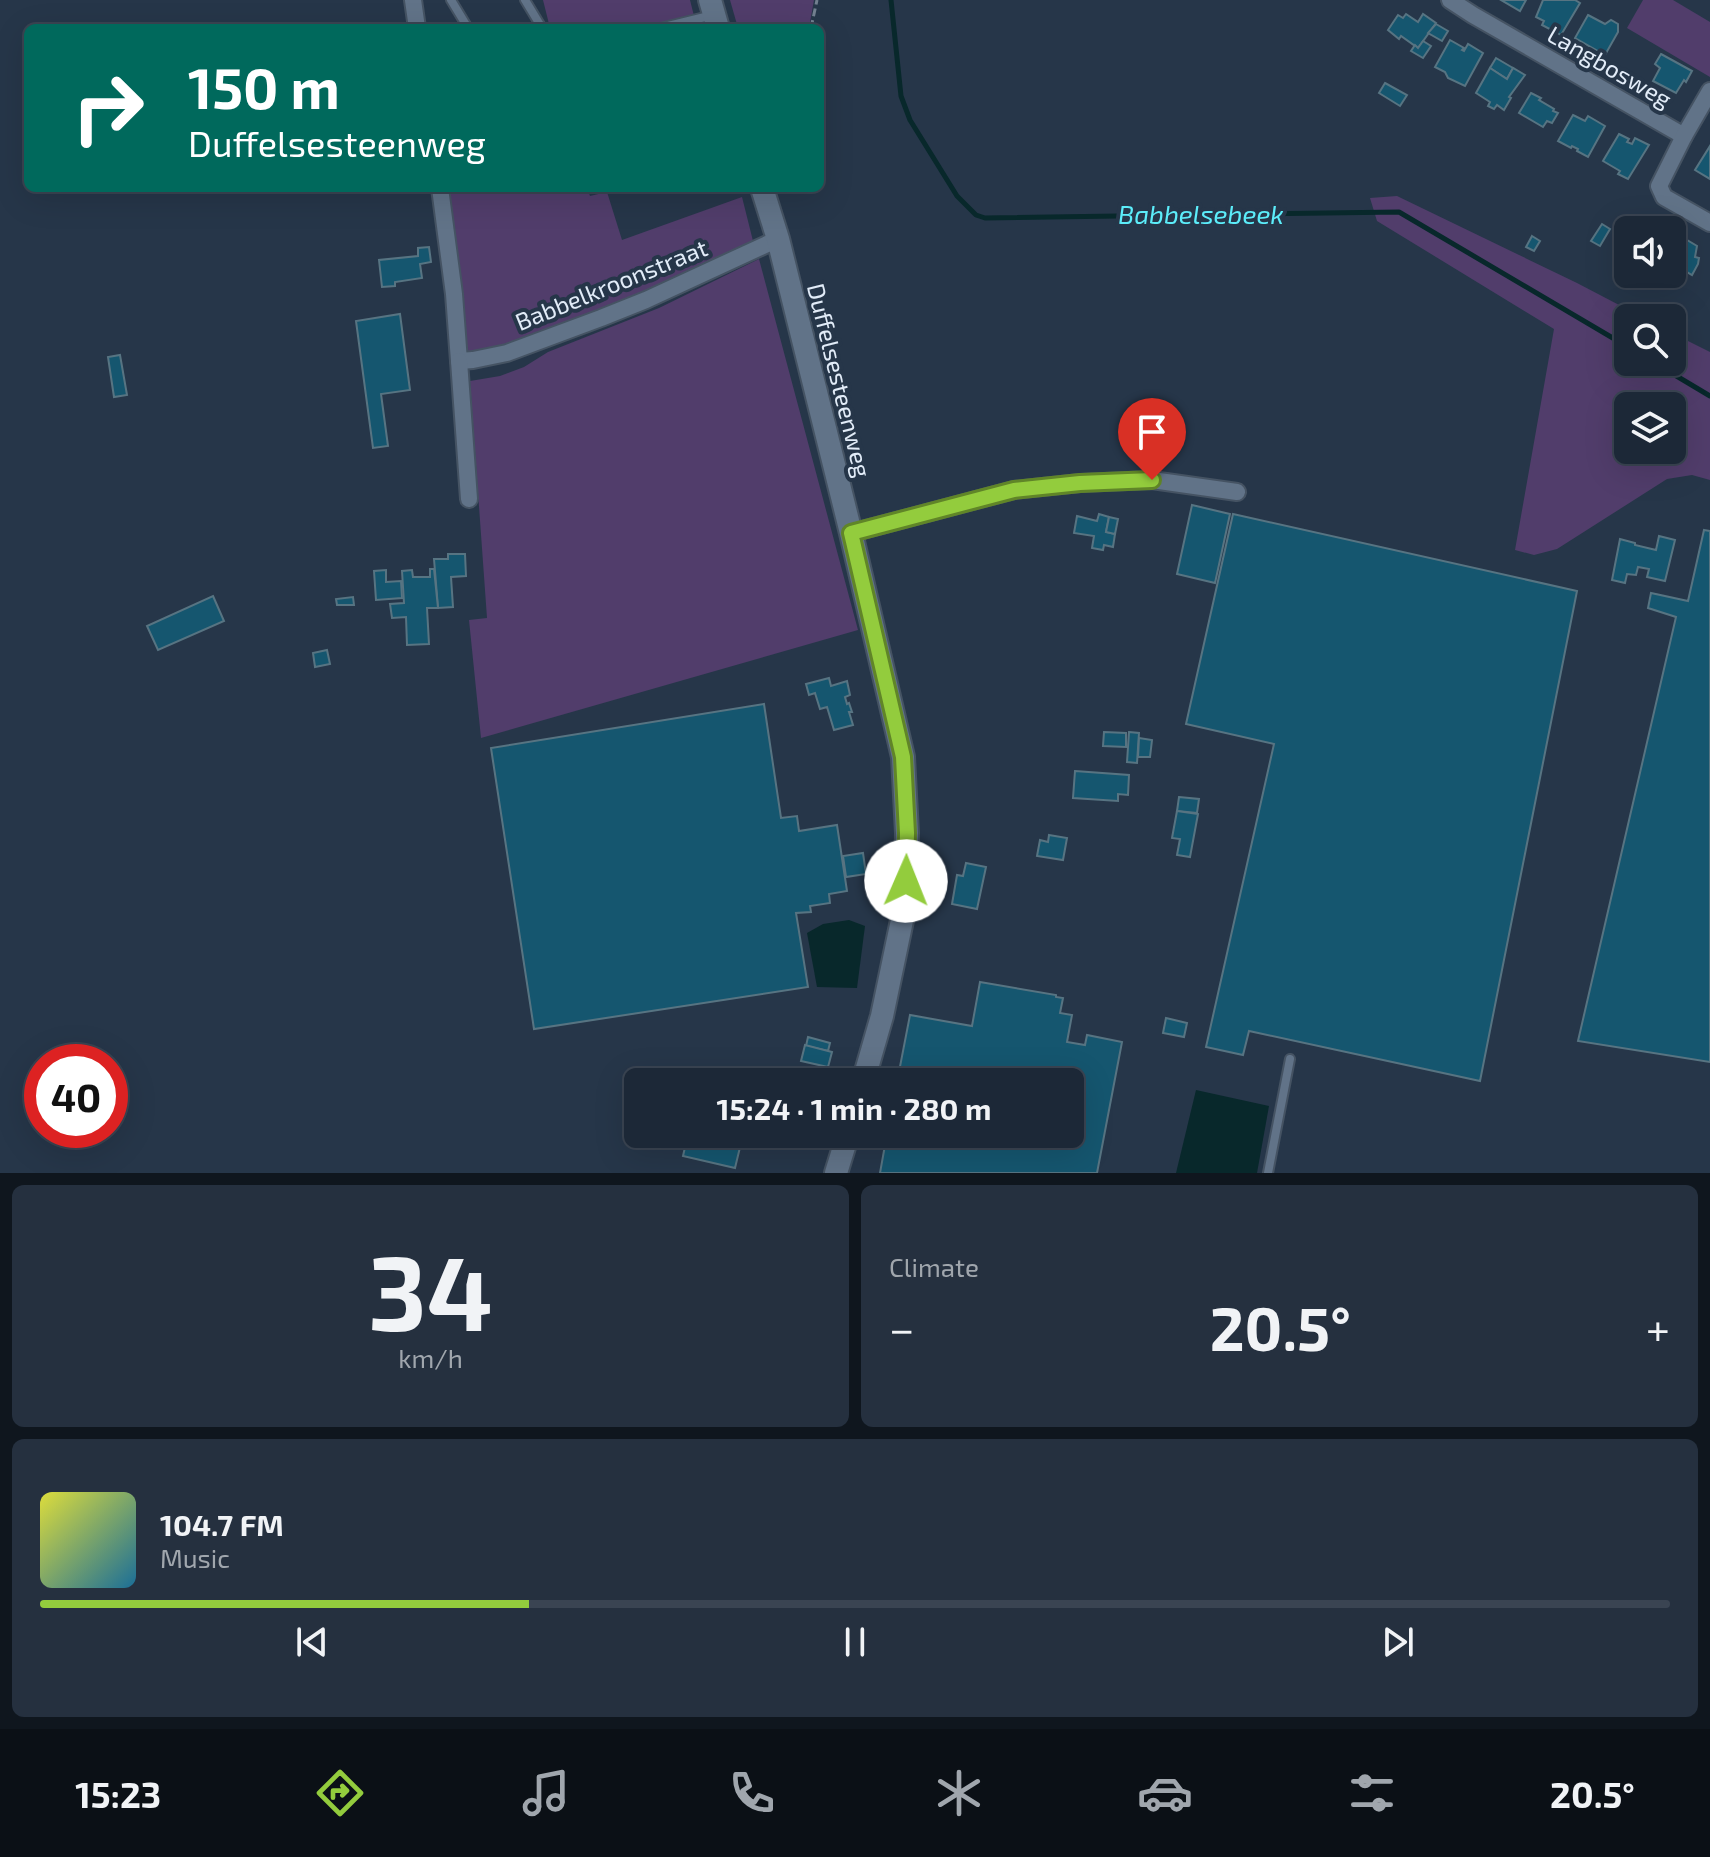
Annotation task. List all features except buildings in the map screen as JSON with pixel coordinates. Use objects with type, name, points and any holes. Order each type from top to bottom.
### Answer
[{"type":"street","points":[[413,0],[416,24]]},
{"type":"street","name":"Langbosweg","points":[[1450,0],[1684,136],[1659,182],[1660,190],[1664,197],[1710,223]]},
{"type":"street","points":[[1684,136],[1710,91]]},
{"type":"street","points":[[441,192],[454,294],[469,499]]},
{"type":"street","name":"Duffelsesteenweg","points":[[763,192],[778,239],[851,533],[903,757],[907,833],[905,906],[882,1016],[867,1068]]},
{"type":"street","name":"Babbelkroonstraat","points":[[459,361],[507,353],[587,323],[646,300],[778,239]]},
{"type":"street","points":[[851,533],[1014,490],[1152,480],[1237,492]]},
{"type":"street","points":[[836,1173],[844,1148]]},
{"type":"lane","points":[[451,0],[466,24]]},
{"type":"lane","points":[[525,0],[540,24]]},
{"type":"lane","points":[[675,24],[714,14]]},
{"type":"lane","points":[[1268,1173],[1290,1059]]},
{"type":"path","points":[[812,24],[817,0]]},
{"type":"shaded area","points":[[543,0],[690,0],[696,24],[549,24]]},
{"type":"shaded area","points":[[730,0],[814,0],[810,24],[737,24]]},
{"type":"shaded area","points":[[1643,0],[1673,0],[1710,22],[1710,77],[1627,28]]},
{"type":"shaded area","points":[[446,192],[588,192],[590,196],[607,192],[622,240],[742,197],[753,241],[636,298],[502,347],[467,353]]},
{"type":"shaded area","points":[[1397,196],[1617,304],[1614,304],[1614,376],[1686,376],[1686,340],[1710,352],[1710,480],[1692,475],[1667,479],[1557,549],[1534,555],[1515,550],[1554,329],[1377,221],[1370,198]]},
{"type":"shaded area","points":[[759,259],[858,630],[481,738],[469,620],[487,618],[470,381],[500,376],[524,367],[548,352],[659,308]]},
{"type":"shaded area","points":[[849,920],[865,926],[857,988],[817,987],[807,933],[823,924]]},
{"type":"shaded area","points":[[1196,1090],[1269,1106],[1257,1173],[1176,1173]]},
{"type":"waterway","name":"Babbelsebeek","points":[[891,0],[901,96],[910,120],[957,196],[976,215],[985,218],[1399,212],[1614,339]]},
{"type":"waterway","name":"Babbelsebeek","points":[[1676,376],[1710,396]]},
{"type":"route","points":[[906,881],[903,757],[851,533],[1014,490],[1152,480]]}]
